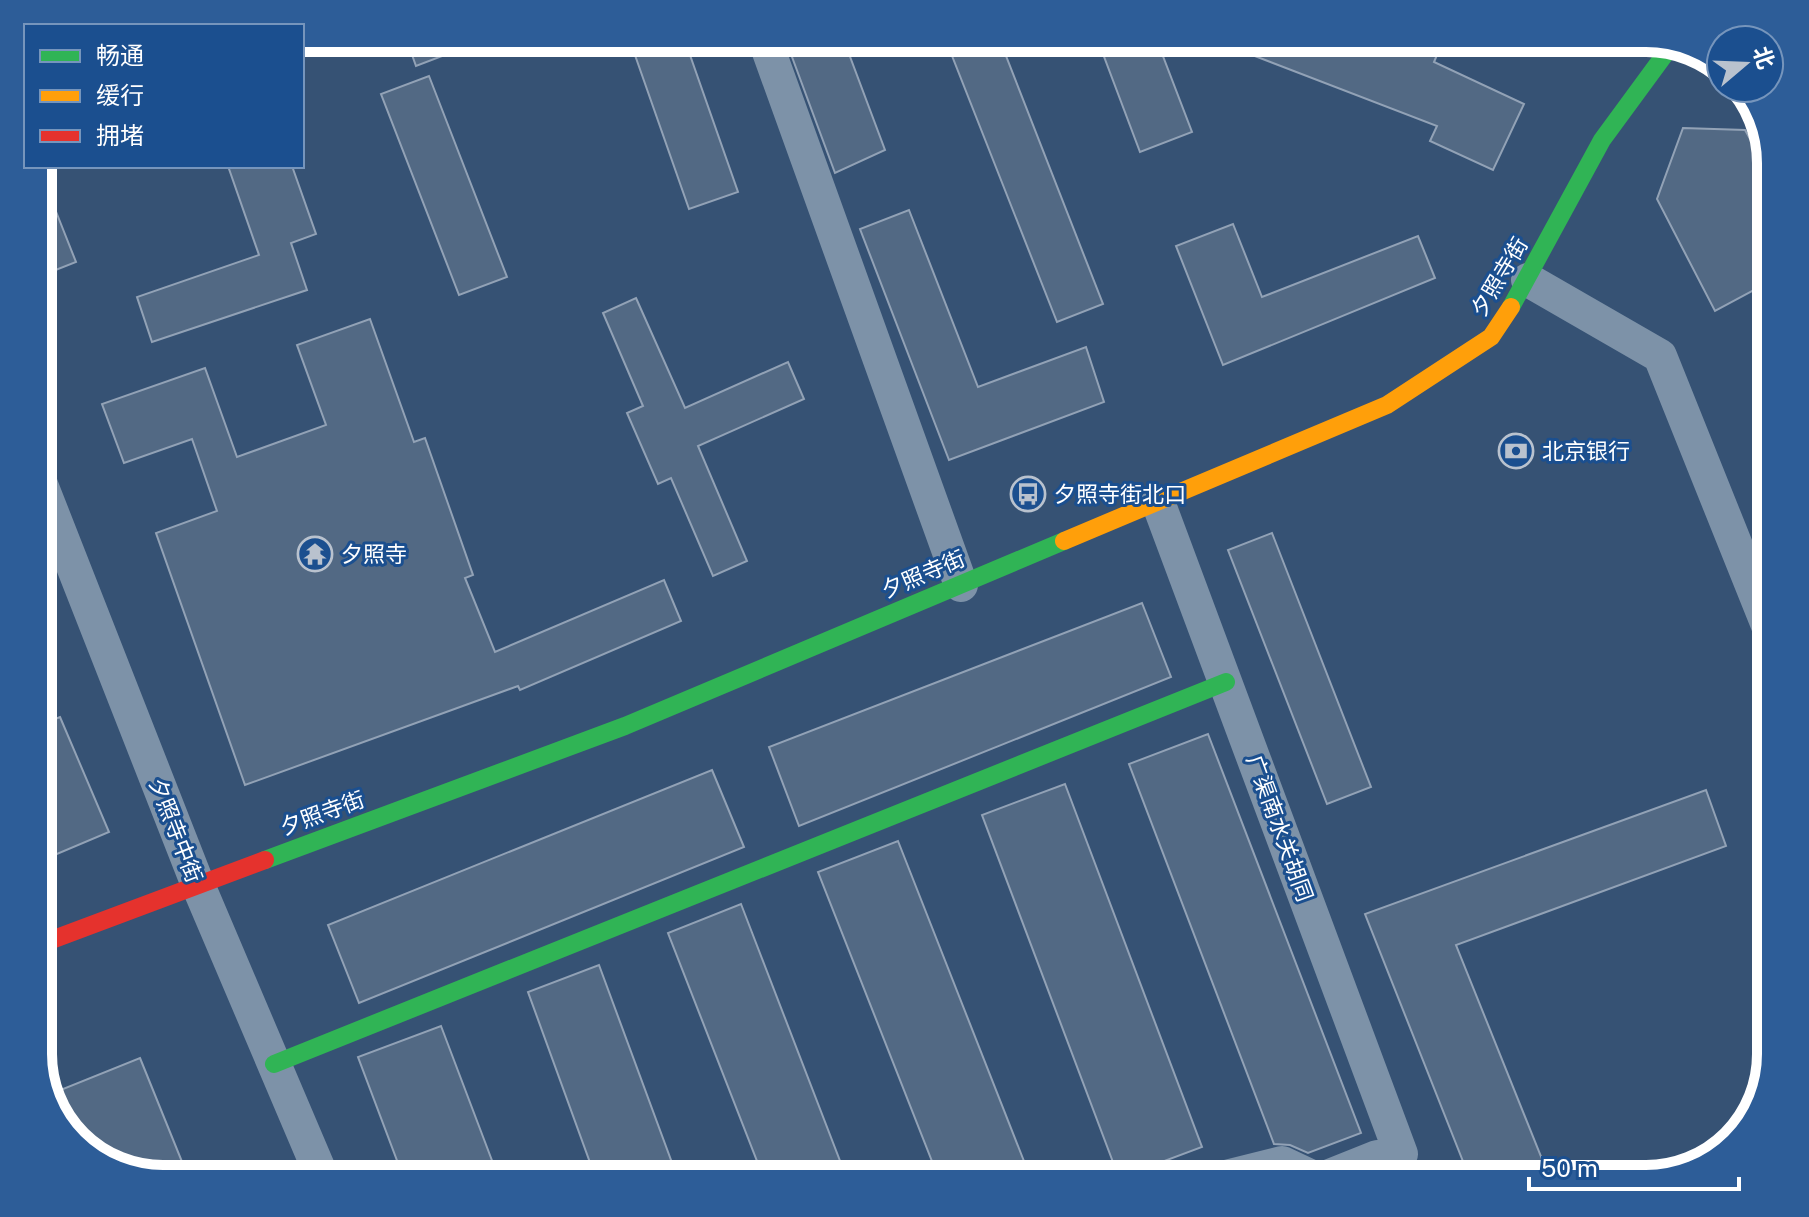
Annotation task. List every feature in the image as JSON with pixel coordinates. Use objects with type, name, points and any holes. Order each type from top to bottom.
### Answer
[{"type":"street","points":[[769,52],[961,585]]},
{"type":"street","name":"夕照寺街","points":[[52,940],[625,726],[1387,405],[1491,337],[1528,280],[1602,140],[1665,54]]},
{"type":"street","points":[[1528,280],[1660,356],[1757,598]]},
{"type":"street","name":"广渠南水关胡同","points":[[1158,502],[1401,1154],[1377,1157],[1357,1165]]},
{"type":"street","name":"夕照寺中街","points":[[52,513],[198,885],[317,1165]]},
{"type":"street","points":[[274,1064],[1226,682]]},
{"type":"building","points":[[411,52],[453,52],[416,66]]},
{"type":"building","points":[[634,52],[689,52],[738,192],[689,209]]},
{"type":"building","points":[[790,52],[848,52],[885,150],[835,173]]},
{"type":"building","points":[[951,52],[1004,52],[1103,304],[1057,322]]},
{"type":"building","points":[[1102,52],[1161,52],[1192,132],[1140,152]]},
{"type":"building","points":[[1244,52],[1429,52],[1437,55],[1434,62],[1524,104],[1493,170],[1430,141],[1437,126]]},
{"type":"building","points":[[429,76],[507,277],[459,295],[381,94]]},
{"type":"building","points":[[1683,128],[1745,130],[1756,149],[1757,163],[1757,288],[1715,311],[1657,199]]},
{"type":"building","points":[[229,168],[293,168],[316,234],[291,243],[307,290],[152,342],[137,297],[259,255]]},
{"type":"building","points":[[55,209],[76,262],[52,271],[52,210]]},
{"type":"building","points":[[909,210],[978,387],[1086,347],[1104,402],[949,460],[860,229]]},
{"type":"building","points":[[1233,224],[1262,297],[1418,236],[1435,278],[1223,365],[1176,246]]},
{"type":"building","points":[[636,298],[685,408],[788,362],[804,399],[698,446],[747,561],[713,576],[671,478],[658,484],[627,413],[643,406],[603,313]]},
{"type":"building","points":[[370,319],[414,442],[425,438],[473,575],[465,578],[495,652],[664,580],[681,621],[520,690],[518,686],[245,785],[156,533],[217,511],[192,439],[124,463],[102,404],[205,368],[237,457],[326,425],[297,345]]},
{"type":"building","points":[[1272,533],[1371,787],[1327,804],[1228,550]]},
{"type":"building","points":[[1142,603],[1171,677],[799,826],[769,747]]},
{"type":"building","points":[[60,717],[109,832],[52,856],[52,720]]},
{"type":"building","points":[[1208,734],[1361,1133],[1308,1153],[1290,1145],[1274,1144],[1129,764]]},
{"type":"building","points":[[712,770],[744,847],[359,1003],[328,925]]},
{"type":"building","points":[[1065,784],[1202,1147],[1154,1165],[1114,1165],[982,815]]},
{"type":"building","points":[[1706,790],[1726,846],[1456,945],[1544,1165],[1464,1165],[1365,914]]},
{"type":"building","points":[[898,841],[1025,1165],[933,1165],[818,872]]},
{"type":"building","points":[[741,904],[842,1165],[759,1165],[668,933]]},
{"type":"building","points":[[599,965],[673,1165],[591,1165],[528,992]]},
{"type":"building","points":[[441,1026],[494,1165],[399,1165],[358,1057]]},
{"type":"building","points":[[140,1058],[183,1165],[149,1164],[114,1154],[75,1121],[58,1091]]},
{"type":"traffic: fast","points":[[1511,307],[1602,140],[1665,54]]},
{"type":"traffic: fast","points":[[265,860],[625,726],[1064,541]]},
{"type":"traffic: fast","points":[[274,1064],[1226,682]]},
{"type":"traffic: slow","points":[[1064,541],[1387,405],[1491,337],[1511,307]]},
{"type":"traffic: jam","points":[[52,940],[265,860]]},
{"type":"place","name":"北京银行","points":[[1516,451]]},
{"type":"place","name":"夕照寺街北口","points":[[1028,494]]},
{"type":"place","name":"夕照寺","points":[[315,554]]}]
